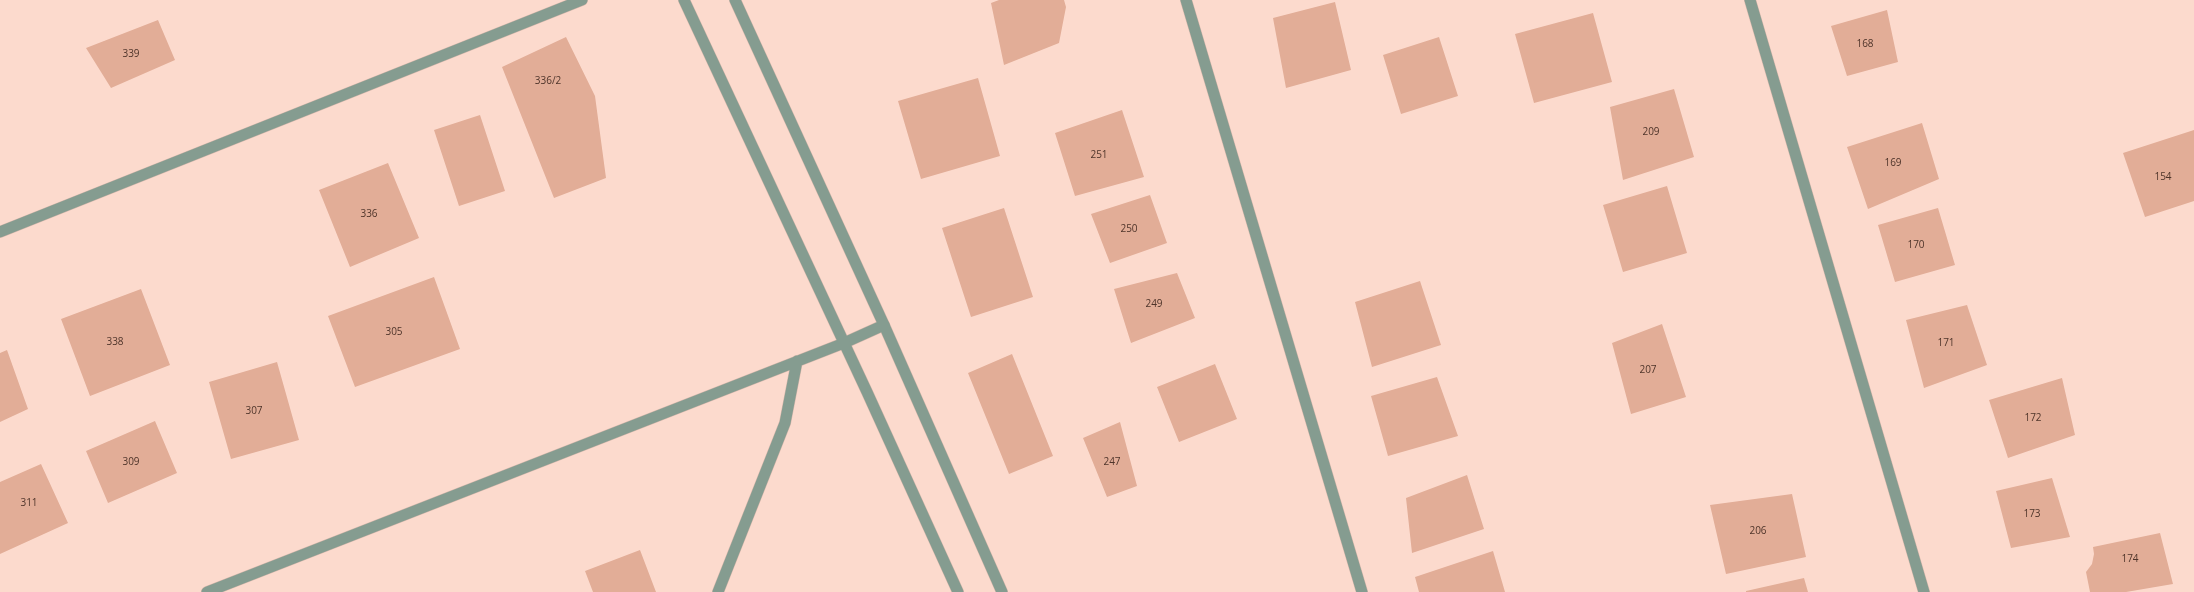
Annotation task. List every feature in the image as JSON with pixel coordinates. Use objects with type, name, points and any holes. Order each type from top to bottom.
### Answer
[{"type":"street","points":[[0,232],[582,0]]},
{"type":"street","points":[[684,0],[958,592]]},
{"type":"street","points":[[735,0],[884,325],[1002,592]]},
{"type":"street","points":[[1186,0],[1362,592]]},
{"type":"street","points":[[1750,0],[1924,592]]},
{"type":"street","points":[[207,592],[844,343],[884,325]]},
{"type":"street","points":[[718,592],[785,423],[796,361]]},
{"type":"building","points":[[999,0],[1064,0],[1066,7],[1059,43],[1004,65],[991,3]]},
{"type":"building","points":[[1335,2],[1351,70],[1286,88],[1273,18]]},
{"type":"building","points":[[1887,10],[1898,62],[1847,76],[1831,26]]},
{"type":"building","points":[[1593,13],[1612,82],[1534,103],[1515,34]]},
{"type":"building","points":[[158,20],[175,60],[111,88],[86,48]]},
{"type":"building","points":[[566,37],[595,96],[606,178],[554,198],[502,67]]},
{"type":"building","points":[[1439,37],[1458,96],[1401,114],[1383,55]]},
{"type":"building","points":[[978,78],[1000,156],[921,179],[898,101]]},
{"type":"building","points":[[1674,89],[1694,157],[1623,180],[1610,107]]},
{"type":"building","points":[[1122,110],[1144,177],[1075,196],[1055,133]]},
{"type":"building","points":[[480,115],[505,191],[459,206],[434,130]]},
{"type":"building","points":[[1922,123],[1939,179],[1868,209],[1847,147]]},
{"type":"building","points":[[2194,130],[2194,201],[2145,217],[2123,153]]},
{"type":"building","points":[[388,163],[419,238],[350,267],[319,190]]},
{"type":"building","points":[[1667,186],[1687,253],[1623,272],[1603,205]]},
{"type":"building","points":[[1150,195],[1167,243],[1110,263],[1091,214]]},
{"type":"building","points":[[1004,208],[1033,297],[971,317],[942,228]]},
{"type":"building","points":[[1938,208],[1955,265],[1895,282],[1878,225]]},
{"type":"building","points":[[1177,273],[1195,318],[1131,343],[1114,289]]},
{"type":"building","points":[[434,277],[460,349],[355,387],[328,316]]},
{"type":"building","points":[[1420,281],[1441,345],[1372,367],[1355,302]]},
{"type":"building","points":[[141,289],[170,365],[90,396],[61,319]]},
{"type":"building","points":[[1967,305],[1987,365],[1924,388],[1906,320]]},
{"type":"building","points":[[1662,324],[1686,397],[1631,414],[1612,343]]},
{"type":"building","points":[[7,350],[28,409],[0,422],[0,353]]},
{"type":"building","points":[[1012,354],[1053,456],[1009,474],[968,373]]},
{"type":"building","points":[[277,362],[299,440],[231,459],[209,382]]},
{"type":"building","points":[[1215,364],[1237,419],[1179,442],[1157,387]]},
{"type":"building","points":[[1437,377],[1458,436],[1388,456],[1371,396]]},
{"type":"building","points":[[2062,378],[2075,435],[2008,458],[1989,400]]},
{"type":"building","points":[[155,421],[177,473],[108,503],[86,451]]},
{"type":"building","points":[[1120,422],[1137,486],[1107,497],[1083,438]]},
{"type":"building","points":[[41,464],[68,523],[0,554],[0,482]]},
{"type":"building","points":[[1467,475],[1484,529],[1412,553],[1406,498]]},
{"type":"building","points":[[2052,478],[2070,537],[2011,548],[1996,491]]},
{"type":"building","points":[[1792,494],[1806,557],[1726,574],[1710,505]]},
{"type":"building","points":[[2160,533],[2173,584],[2126,592],[2090,592],[2086,572],[2092,564],[2094,554],[2093,547]]},
{"type":"building","points":[[640,550],[656,592],[593,592],[585,571]]},
{"type":"building","points":[[1493,551],[1505,592],[1419,592],[1415,577]]},
{"type":"building","points":[[1804,578],[1808,592],[1746,592],[1746,591]]}]
